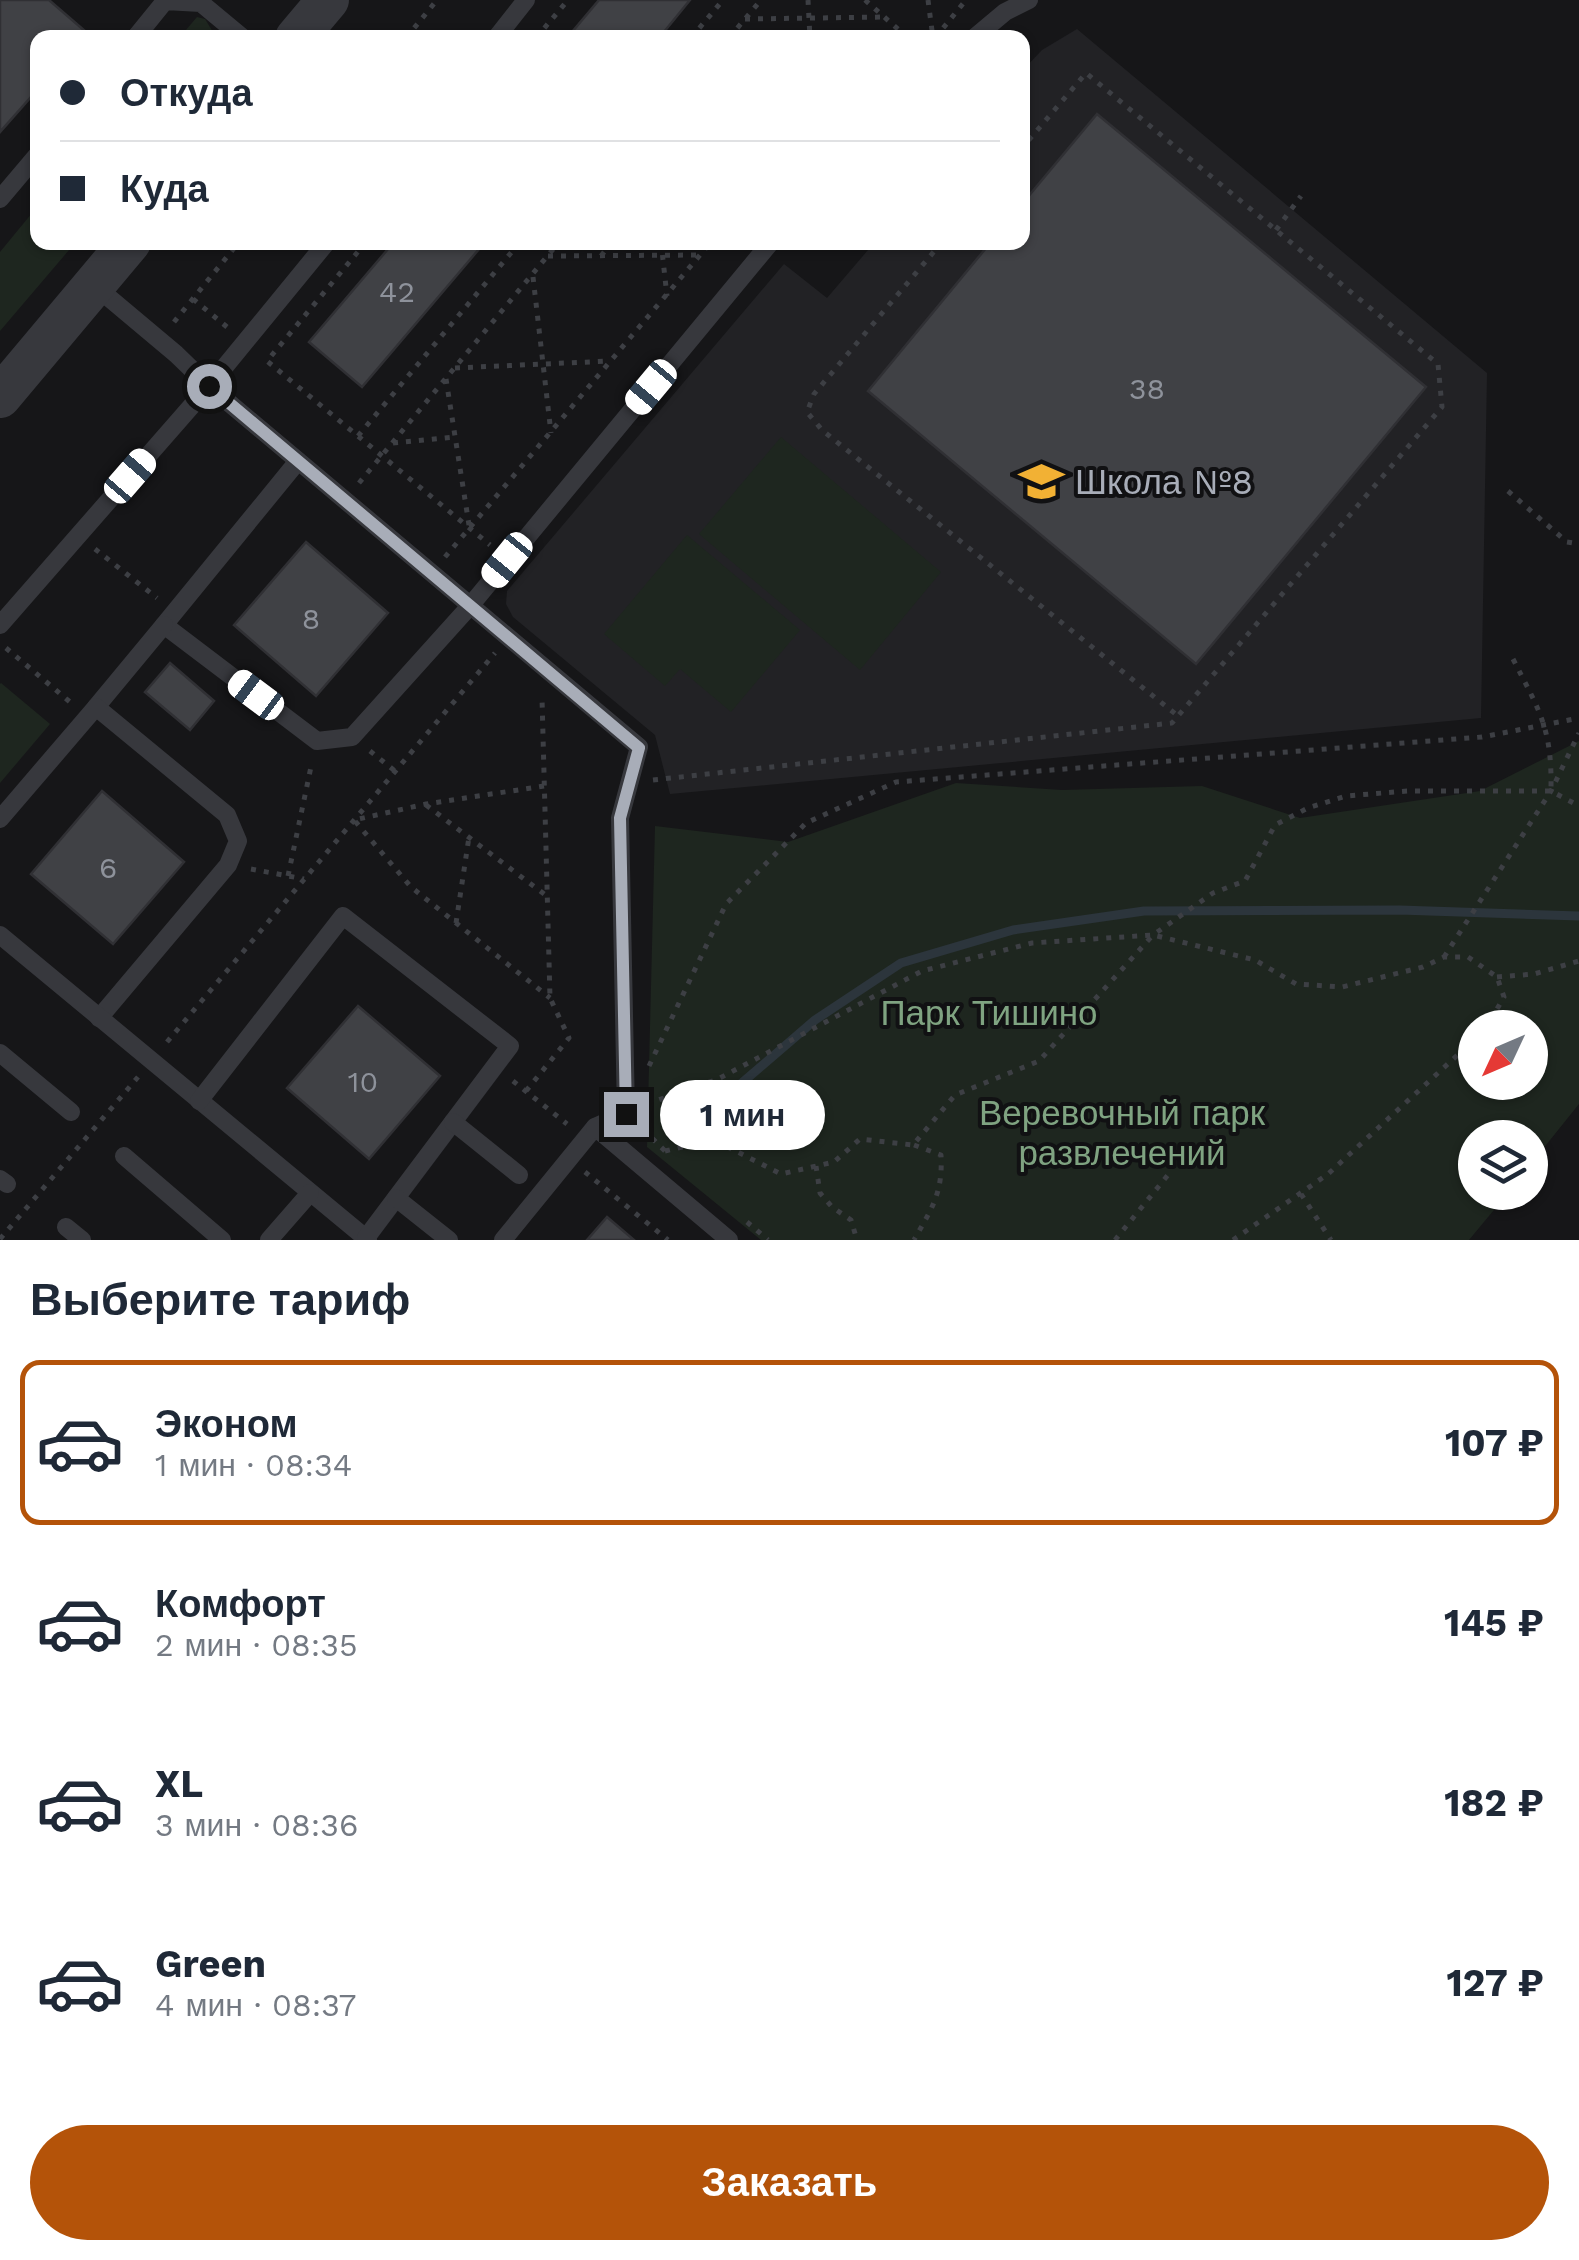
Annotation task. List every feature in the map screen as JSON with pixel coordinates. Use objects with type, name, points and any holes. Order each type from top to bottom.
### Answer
[{"type":"street","points":[[303,30],[328,0]]},
{"type":"street","points":[[0,397],[124,250]]},
{"type":"lane","points":[[141,30],[165,0],[201,3],[233,30]]},
{"type":"lane","points":[[502,30],[526,0]]},
{"type":"lane","points":[[984,30],[1005,12],[1030,0]]},
{"type":"lane","points":[[0,199],[30,163]]},
{"type":"lane","points":[[0,625],[209,386],[320,250]]},
{"type":"lane","points":[[169,618],[316,741],[352,737],[470,606],[763,250]]},
{"type":"lane","points":[[95,286],[639,748],[620,818],[626,1114],[590,1133],[502,1240]]},
{"type":"lane","points":[[0,819],[298,461]]},
{"type":"lane","points":[[92,712],[227,815],[238,841],[228,865],[99,1018]]},
{"type":"lane","points":[[0,935],[198,1101],[367,1239],[510,1046],[343,916],[198,1101]]},
{"type":"lane","points":[[0,1053],[70,1112]]},
{"type":"lane","points":[[453,1122],[518,1175]]},
{"type":"lane","points":[[590,1133],[729,1240]]},
{"type":"lane","points":[[124,1156],[222,1240]]},
{"type":"lane","points":[[270,1240],[310,1193]]},
{"type":"lane","points":[[396,1198],[449,1240]]},
{"type":"lane","points":[[66,1227],[82,1240]]},
{"type":"path","points":[[413,30],[437,0]]},
{"type":"path","points":[[543,30],[568,0]]},
{"type":"path","points":[[698,30],[722,0]]},
{"type":"path","points":[[736,30],[761,0]]},
{"type":"path","points":[[808,0],[809,30]]},
{"type":"path","points":[[865,0],[899,30]]},
{"type":"path","points":[[928,0],[933,30]]},
{"type":"path","points":[[941,30],[966,0]]},
{"type":"path","points":[[745,18],[884,17]]},
{"type":"path","points":[[630,781],[1172,722],[1442,407],[1438,364],[1086,73],[1030,139]]},
{"type":"path","points":[[1276,230],[1301,196]]},
{"type":"path","points":[[159,339],[231,250]]},
{"type":"path","points":[[359,250],[267,362],[507,560]]},
{"type":"path","points":[[358,436],[513,250]]},
{"type":"path","points":[[344,501],[553,250]]},
{"type":"path","points":[[601,256],[606,250]]},
{"type":"path","points":[[662,250],[666,296]]},
{"type":"path","points":[[431,573],[705,250]]},
{"type":"path","points":[[935,250],[814,394],[807,412],[822,430],[1178,716]]},
{"type":"path","points":[[548,256],[701,255]]},
{"type":"path","points":[[532,274],[551,433]]},
{"type":"path","points":[[455,368],[610,361]]},
{"type":"path","points":[[446,379],[470,528]]},
{"type":"path","points":[[393,443],[455,437]]},
{"type":"path","points":[[1508,490],[1567,542],[1579,544]]},
{"type":"path","points":[[78,536],[169,618]]},
{"type":"path","points":[[0,643],[92,712]]},
{"type":"path","points":[[0,1239],[496,652],[507,662]]},
{"type":"path","points":[[1513,659],[1546,724],[1552,756],[1551,791]]},
{"type":"path","points":[[526,1091],[569,1038],[550,998],[542,694]]},
{"type":"path","points":[[626,1114],[726,904],[806,823],[896,782],[1482,737],[1579,718]]},
{"type":"path","points":[[626,1114],[718,1079],[922,971],[1032,943],[1153,935],[1255,960],[1296,984],[1342,987],[1423,967],[1444,956],[1551,791],[1579,733]]},
{"type":"path","points":[[352,737],[395,771]]},
{"type":"path","points":[[288,876],[316,741]]},
{"type":"path","points":[[354,820],[426,804],[544,786]]},
{"type":"path","points":[[913,1145],[955,1095],[1039,1060],[1153,935],[1212,893],[1245,881],[1275,826],[1308,808],[1346,796],[1407,791],[1551,791],[1579,806]]},
{"type":"path","points":[[426,804],[548,896]]},
{"type":"path","points":[[354,820],[411,887],[550,998]]},
{"type":"path","points":[[456,923],[469,837]]},
{"type":"path","points":[[228,865],[304,879]]},
{"type":"path","points":[[1444,956],[1468,957],[1497,976],[1534,974],[1579,961]]},
{"type":"path","points":[[1496,1010],[1504,996],[1497,976]]},
{"type":"path","points":[[1233,1240],[1342,1162],[1458,1055]]},
{"type":"path","points":[[495,1066],[590,1133]]},
{"type":"path","points":[[665,1151],[714,1140],[781,1174],[834,1162],[860,1139],[913,1145],[941,1155],[941,1190],[914,1240]]},
{"type":"path","points":[[568,1158],[668,1240]]},
{"type":"path","points":[[816,1166],[820,1193],[832,1208],[851,1220],[858,1240]]},
{"type":"path","points":[[1115,1240],[1172,1170]]},
{"type":"path","points":[[1301,1194],[1330,1240]]},
{"type":"shaded area","name":"Школа №8","points":[[1077,29],[1487,373],[1481,718],[670,794],[655,735],[513,617],[506,604],[507,591],[784,264],[827,298],[868,250],[1030,250],[1030,63],[1042,50]]},
{"type":"green space","points":[[197,17],[205,19],[212,30],[186,30]]},
{"type":"green space","points":[[30,216],[30,250],[69,250],[0,331],[0,252]]},
{"type":"green space","points":[[781,437],[941,572],[860,670],[699,534]]},
{"type":"green space","points":[[687,535],[800,630],[731,712],[680,669],[665,686],[604,634]]},
{"type":"green space","points":[[0,684],[50,724],[0,783]]},
{"type":"green space","name":"Парк Тишино","points":[[1579,741],[1579,1104],[1548,1143],[1548,1120],[1458,1120],[1458,1210],[1494,1210],[1469,1240],[761,1240],[647,1147],[655,826],[788,842],[956,783],[1062,790],[1202,786],[1300,818],[1480,791]]},
{"type":"building","points":[[0,0],[49,0],[84,30],[30,30],[30,98],[0,132]]},
{"type":"building","points":[[599,0],[690,0],[666,30],[574,30]]},
{"type":"building","points":[[1097,114],[1426,387],[1196,664],[868,391],[984,250],[1030,250],[1030,194]]},
{"type":"building","points":[[387,250],[478,250],[362,387],[309,342]]},
{"type":"building","points":[[306,542],[388,613],[316,696],[234,625]]},
{"type":"building","points":[[170,663],[214,701],[190,730],[145,692]]},
{"type":"building","points":[[102,791],[184,862],[113,944],[31,874]]},
{"type":"building","points":[[358,1006],[440,1076],[369,1159],[287,1088]]},
{"type":"building","points":[[607,1217],[634,1240],[587,1240]]},
{"type":"waterway","points":[[729,1094],[815,1020],[901,963],[1013,930],[1144,911],[1400,910],[1579,916]]},
{"type":"place","name":"Школа №8","points":[[1042,482]]},
{"type":"route","points":[[209,386],[639,748],[620,818],[626,1114]]},
{"type":"park label","name":"Веревочный парк развлечений","points":[[1122,1133]]}]
